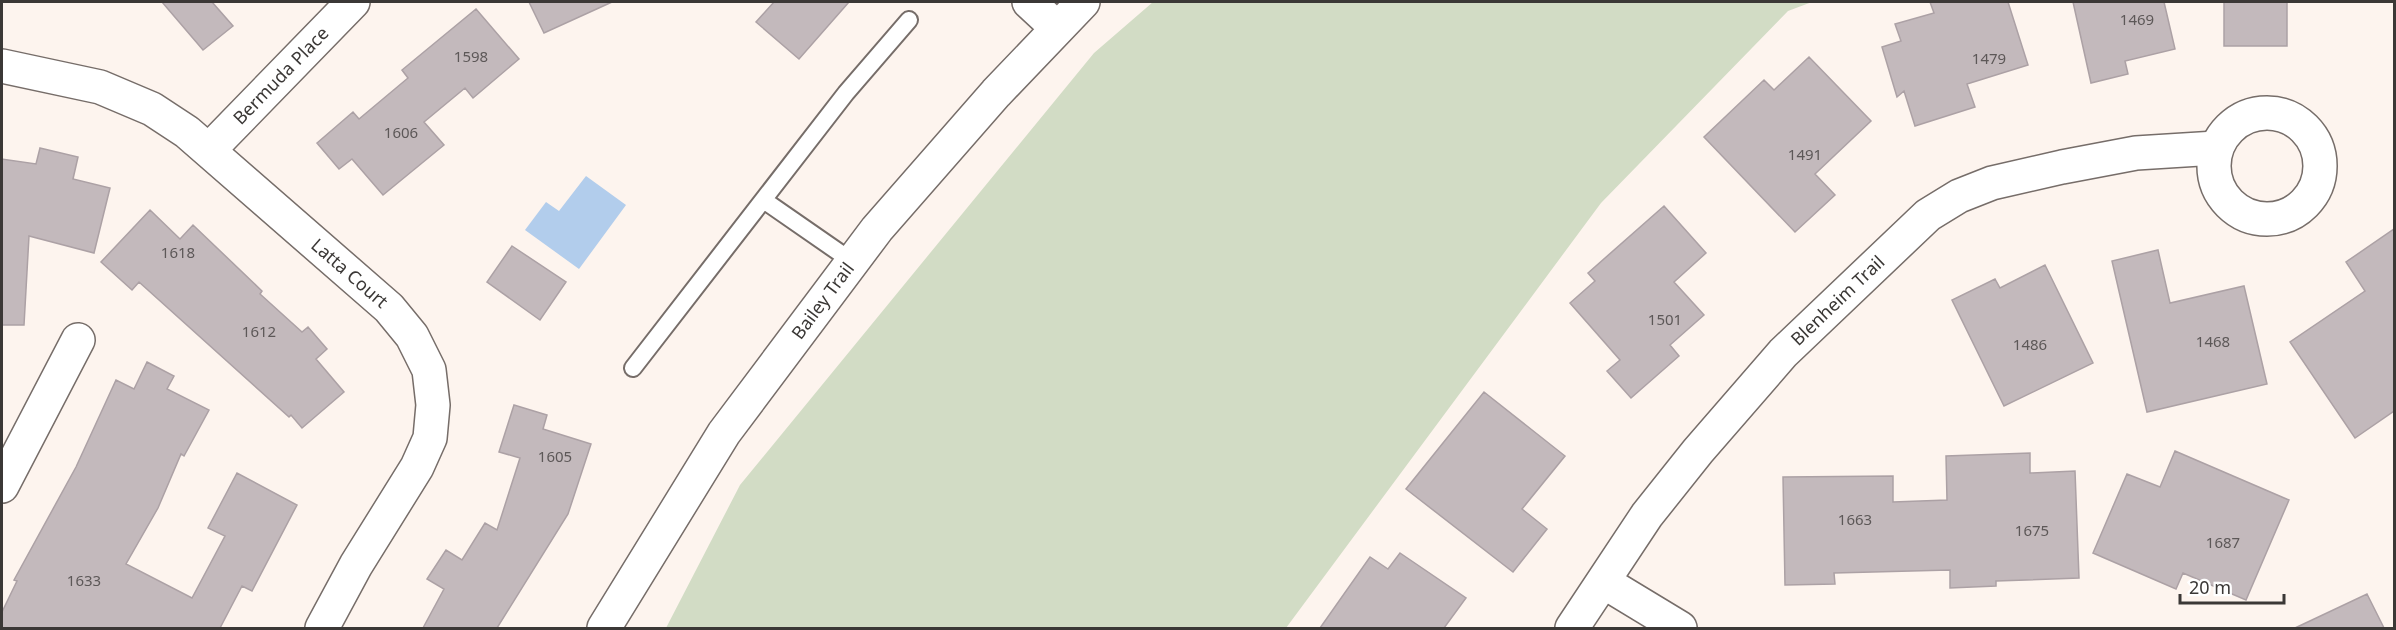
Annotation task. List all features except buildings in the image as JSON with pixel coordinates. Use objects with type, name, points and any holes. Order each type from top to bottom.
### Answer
[{"type":"street","name":"Bermuda Place","points":[[210,149],[353,2]]},
{"type":"street","points":[[1029,2],[1057,28]]},
{"type":"street","name":"Bailey Trail","points":[[604,628],[724,433],[877,229],[996,93],[1083,2]]},
{"type":"street","name":"Latta Court","points":[[2,66],[100,87],[152,109],[210,149],[389,308],[412,336],[429,370],[434,405],[430,438],[417,467],[356,565],[322,628]]},
{"type":"street","name":"Blenheim Trail","points":[[1572,628],[1647,515],[1783,353],[1928,215],[1959,196],[1992,183],[2136,153],[2216,148]]},
{"type":"street","points":[[2,486],[78,340]]},
{"type":"street","points":[[1604,582],[1680,628]]},
{"type":"lane","points":[[633,368],[765,201],[846,93],[909,20]]},
{"type":"lane","points":[[765,201],[853,262]]},
{"type":"green space","points":[[1153,2],[1812,2],[1788,11],[1601,203],[1286,628],[666,628],[740,485],[1094,53]]},
{"type":"water","points":[[586,176],[626,205],[579,269],[525,230],[546,202],[559,211]]}]
